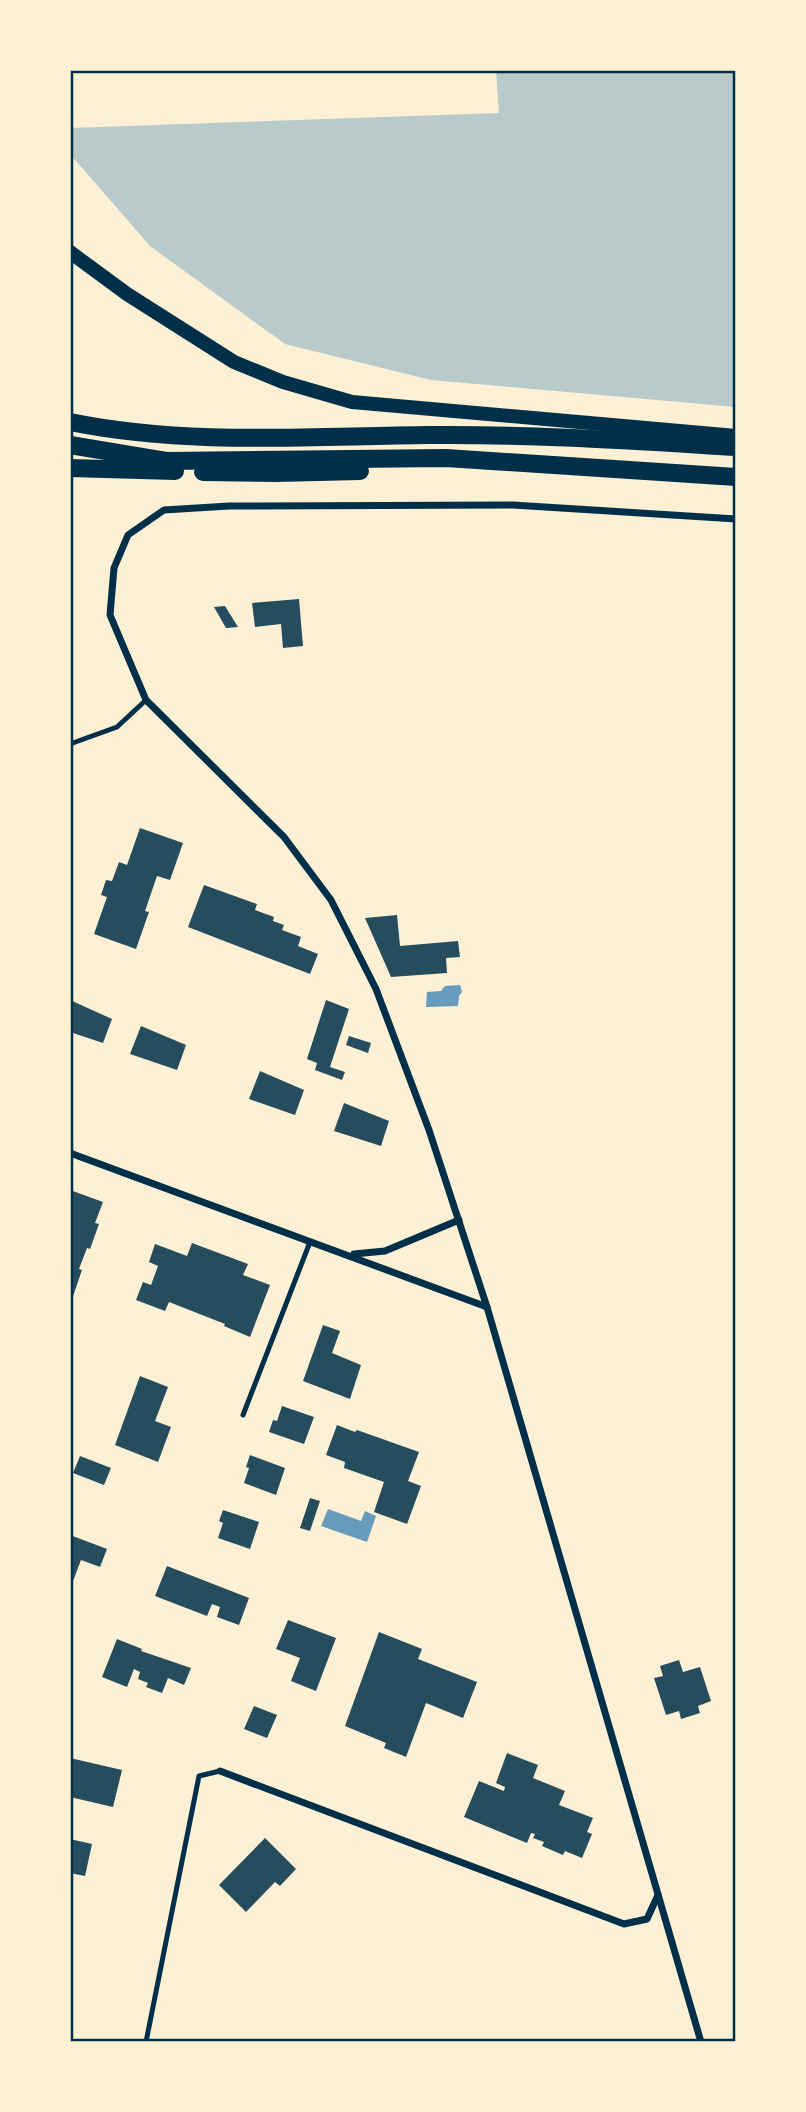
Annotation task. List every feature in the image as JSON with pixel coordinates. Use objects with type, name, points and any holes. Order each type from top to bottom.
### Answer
[{"type":"main road","points":[[70,251],[127,294],[234,362],[283,383],[352,402],[736,436]]},
{"type":"main road","points":[[70,422],[108,429],[220,438],[431,435],[582,438],[736,447]]},
{"type":"main road","points":[[70,445],[166,461],[446,458],[736,477]]},
{"type":"main road","points":[[70,468],[276,473],[458,468],[652,470]]},
{"type":"street","points":[[701,2042],[487,1307],[429,1129],[376,989],[331,900],[284,837],[146,700],[110,615],[114,568],[128,535],[164,510],[229,506],[513,505],[736,519]]},
{"type":"street","points":[[70,1153],[487,1307]]},
{"type":"street","points":[[349,1254],[385,1251],[458,1220]]},
{"type":"street","points":[[220,1771],[624,1924],[647,1919],[658,1894]]},
{"type":"lane","points":[[70,744],[117,727],[146,700]]},
{"type":"lane","points":[[243,1415],[310,1242]]},
{"type":"lane","points":[[146,2042],[199,1776],[220,1771]]},
{"type":"shaded area","points":[[496,70],[736,70],[736,407],[431,380],[285,344],[150,246],[70,154],[70,128],[499,113]]},
{"type":"water","points":[[460,985],[462,992],[458,1006],[426,1007],[427,992],[441,991],[445,986]]},
{"type":"water","points":[[328,1509],[361,1521],[365,1511],[376,1516],[367,1542],[321,1526]]},
{"type":"building","points":[[299,599],[303,646],[283,648],[281,624],[255,627],[252,603]]},
{"type":"building","points":[[225,606],[238,627],[226,628],[214,607]]},
{"type":"building","points":[[140,828],[183,843],[170,880],[157,876],[145,911],[149,912],[136,949],[94,934],[107,897],[101,895],[106,880],[112,881],[119,862],[127,865]]},
{"type":"building","points":[[204,885],[257,904],[255,910],[274,917],[273,921],[284,925],[282,930],[301,937],[298,946],[318,954],[310,974],[188,927]]},
{"type":"building","points":[[397,915],[400,946],[458,941],[460,957],[446,958],[447,973],[391,977],[365,918]]},
{"type":"building","points":[[70,1000],[112,1019],[103,1043],[70,1032]]},
{"type":"building","points":[[326,1000],[349,1009],[330,1067],[345,1072],[342,1080],[315,1070],[317,1063],[307,1059]]},
{"type":"building","points":[[141,1026],[186,1045],[177,1070],[130,1054]]},
{"type":"building","points":[[349,1036],[371,1043],[368,1053],[346,1045]]},
{"type":"building","points":[[260,1071],[304,1090],[295,1115],[249,1099]]},
{"type":"building","points":[[344,1103],[389,1121],[381,1146],[334,1131]]},
{"type":"building","points":[[70,1190],[103,1202],[95,1223],[99,1224],[79,1269],[82,1270],[70,1305]]},
{"type":"building","points":[[192,1243],[248,1264],[243,1275],[270,1285],[250,1337],[169,1302],[165,1311],[136,1300],[143,1282],[151,1285],[158,1266],[149,1262],[155,1244],[187,1256]]},
{"type":"building","points":[[323,1325],[340,1331],[332,1353],[361,1365],[350,1399],[303,1381]]},
{"type":"building","points":[[140,1376],[168,1387],[155,1421],[171,1427],[158,1462],[115,1445]]},
{"type":"building","points":[[282,1406],[314,1417],[304,1444],[269,1432],[273,1420],[277,1421]]},
{"type":"building","points":[[337,1425],[419,1452],[408,1481],[421,1486],[407,1524],[374,1512],[384,1482],[344,1468],[345,1462],[326,1455]]},
{"type":"building","points":[[250,1455],[285,1468],[276,1495],[244,1483]]},
{"type":"building","points":[[80,1456],[111,1468],[104,1485],[73,1473]]},
{"type":"building","points":[[310,1498],[320,1501],[310,1531],[300,1528]]},
{"type":"building","points":[[223,1510],[259,1522],[250,1549],[218,1538],[223,1523],[219,1521]]},
{"type":"building","points":[[70,1535],[107,1549],[100,1567],[81,1560],[70,1589]]},
{"type":"building","points":[[167,1566],[249,1598],[239,1625],[217,1617],[220,1607],[212,1604],[207,1616],[155,1596]]},
{"type":"building","points":[[288,1620],[336,1638],[316,1691],[291,1681],[300,1658],[276,1649]]},
{"type":"building","points":[[379,1632],[422,1649],[418,1659],[477,1682],[463,1718],[426,1703],[406,1757],[384,1748],[386,1743],[345,1726]]},
{"type":"building","points":[[117,1639],[142,1649],[141,1651],[191,1668],[184,1685],[168,1678],[162,1693],[146,1687],[148,1683],[138,1679],[140,1672],[134,1669],[127,1687],[102,1677]]},
{"type":"building","points":[[679,1660],[683,1672],[700,1667],[711,1701],[698,1706],[700,1713],[681,1719],[679,1711],[666,1715],[654,1678],[663,1676],[660,1666]]},
{"type":"building","points":[[254,1706],[277,1715],[267,1738],[244,1729]]},
{"type":"building","points":[[507,1753],[538,1765],[533,1778],[565,1791],[559,1805],[593,1818],[587,1832],[592,1834],[582,1858],[565,1851],[563,1855],[542,1846],[544,1842],[533,1838],[535,1834],[531,1833],[527,1843],[464,1817],[479,1781],[504,1791],[505,1787],[496,1783]]},
{"type":"building","points":[[70,1758],[122,1770],[113,1807],[70,1797]]},
{"type":"building","points":[[265,1838],[296,1869],[280,1886],[275,1882],[246,1912],[219,1885]]},
{"type":"building","points":[[70,1839],[92,1844],[85,1876],[70,1873]]}]
